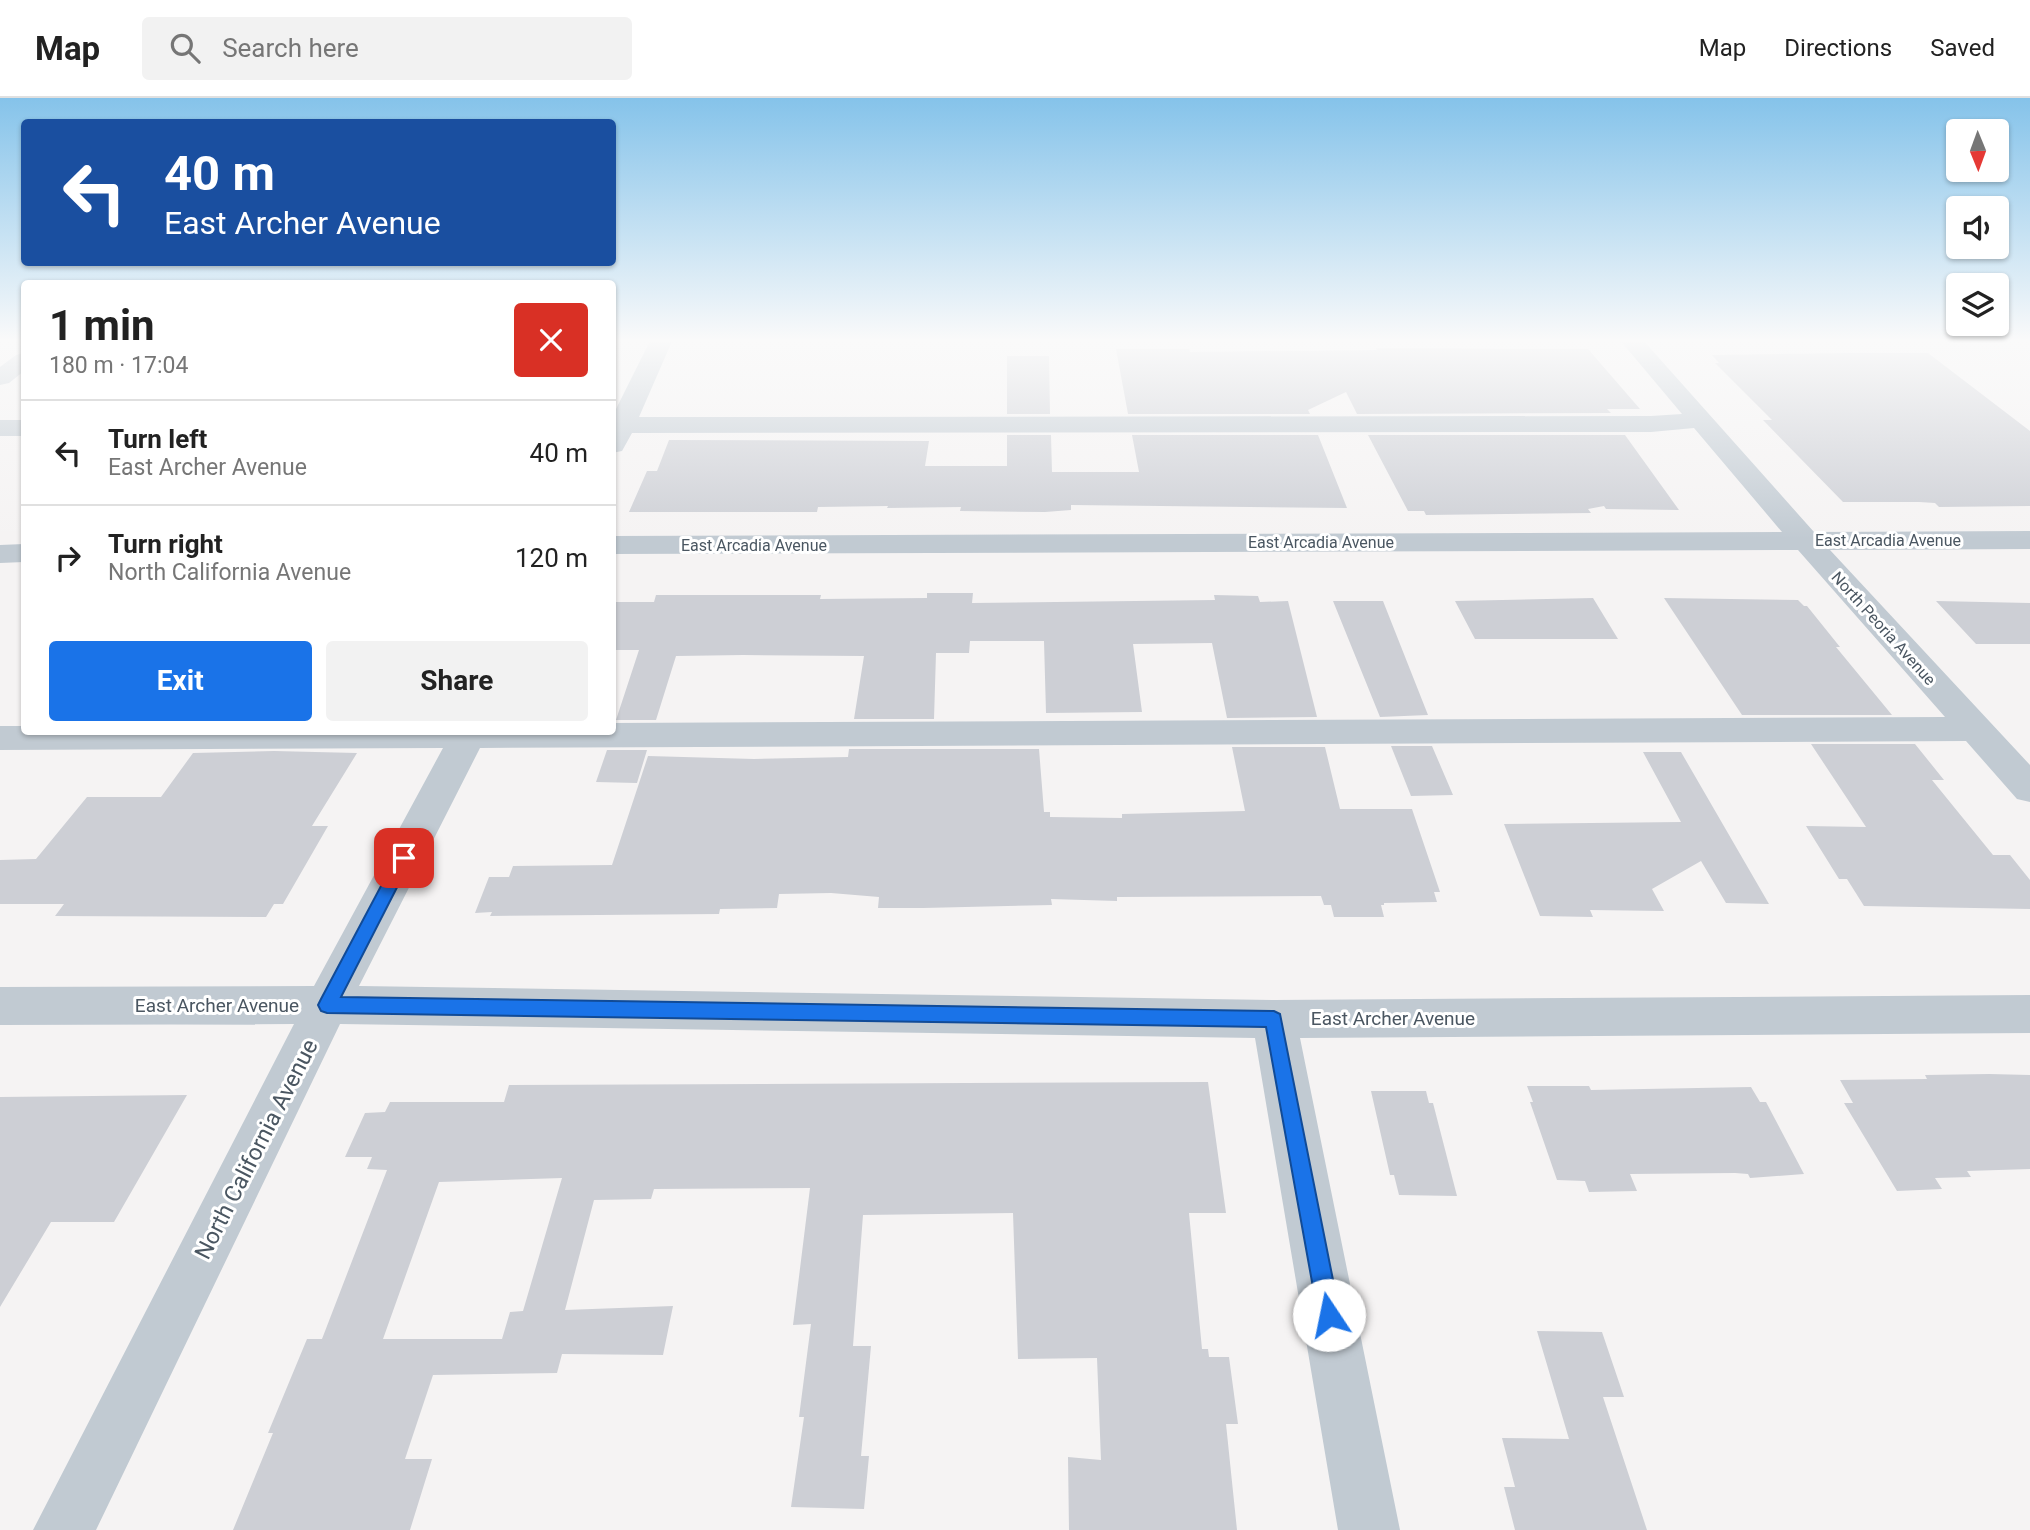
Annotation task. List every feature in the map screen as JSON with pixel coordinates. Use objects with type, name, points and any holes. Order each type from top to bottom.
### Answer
[{"type":"street","points":[[629,406],[616,432],[1651,424],[1701,421]]},
{"type":"street","name":"North Peoria Avenue","points":[[1688,406],[2030,789]]},
{"type":"street","points":[[0,428],[21,428]]},
{"type":"street","name":"East Arcadia Avenue","points":[[616,545],[2030,540]]},
{"type":"street","points":[[0,554],[21,553]]},
{"type":"street","points":[[616,734],[1975,729]]},
{"type":"street","points":[[0,738],[351,735]]},
{"type":"street","name":"North California Avenue","points":[[64,1530],[327,1005],[467,735]]},
{"type":"street","name":"East Archer Avenue","points":[[0,1006],[327,1005],[1274,1019],[2030,1014]]},
{"type":"street","points":[[1274,1019],[1369,1530]]},
{"type":"building","points":[[1007,406],[1050,406],[1050,414],[1007,414]]},
{"type":"building","points":[[1126,406],[1317,406],[1308,410],[1310,414],[1128,414]]},
{"type":"building","points":[[1353,406],[1637,406],[1640,409],[1607,409],[1611,413],[1357,414]]},
{"type":"building","points":[[1758,406],[1997,406],[2030,431],[2030,506],[1939,507],[1935,503],[1919,502],[1843,502],[1763,420],[1772,420]]},
{"type":"building","points":[[1007,435],[1051,435],[1052,472],[1139,472],[1132,435],[1318,435],[1347,508],[1071,505],[1071,510],[1045,512],[960,511],[961,507],[887,508],[888,506],[818,507],[817,512],[629,512],[647,471],[657,471],[669,440],[929,441],[925,466],[1007,466]]},
{"type":"building","points":[[1368,435],[1625,435],[1679,510],[1606,509],[1604,506],[1588,509],[1591,513],[1426,515],[1424,511],[1408,511]]},
{"type":"building","points":[[927,593],[973,593],[972,603],[1215,600],[1214,595],[1258,596],[1260,602],[1288,601],[1317,717],[1227,718],[1212,643],[1133,644],[1142,712],[1046,713],[1044,641],[970,641],[969,653],[936,653],[934,719],[854,719],[864,656],[743,655],[676,656],[656,720],[616,720],[639,650],[616,650],[616,602],[654,602],[656,595],[821,595],[820,599],[927,598]]},
{"type":"building","points":[[1593,598],[1618,639],[1475,639],[1455,601]]},
{"type":"building","points":[[1664,598],[1798,600],[1807,606],[1840,647],[1836,647],[1892,715],[1742,715]]},
{"type":"building","points":[[1333,601],[1383,601],[1428,715],[1380,717]]},
{"type":"building","points":[[1936,601],[2030,603],[2030,644],[1976,644]]},
{"type":"building","points":[[1811,744],[1915,744],[1944,780],[1932,780],[1993,855],[2010,855],[2030,880],[2030,909],[1864,906],[1847,879],[1839,879],[1806,826],[1866,827]]},
{"type":"building","points":[[1391,746],[1432,746],[1453,795],[1411,796]]},
{"type":"building","points":[[1232,747],[1325,747],[1340,809],[1412,809],[1440,892],[1434,892],[1437,902],[1384,903],[1381,905],[1384,917],[1334,917],[1331,905],[1324,905],[1321,896],[1117,897],[1117,901],[1051,899],[1052,905],[878,908],[879,897],[831,893],[779,894],[777,908],[720,909],[719,914],[490,916],[492,912],[475,913],[489,877],[509,877],[513,866],[612,865],[648,756],[754,759],[848,757],[849,749],[1039,749],[1044,812],[1050,812],[1050,817],[1122,818],[1122,814],[1245,811]]},
{"type":"building","points":[[607,750],[647,750],[637,783],[596,782]]},
{"type":"building","points":[[1643,752],[1681,752],[1769,904],[1726,903],[1701,861],[1652,889],[1664,911],[1590,910],[1593,917],[1540,916],[1504,824],[1681,822]]},
{"type":"building","points":[[193,753],[357,753],[312,826],[328,826],[283,904],[274,904],[266,917],[55,916],[64,904],[0,904],[0,860],[36,859],[87,797],[161,797]]},
{"type":"building","points":[[1925,1075],[2030,1075],[2030,1169],[1967,1171],[1971,1177],[1935,1178],[1942,1189],[1897,1191],[1844,1103],[1853,1103],[1840,1080],[1927,1079]]},
{"type":"building","points":[[1208,1082],[1226,1213],[1189,1213],[1202,1349],[1208,1349],[1209,1357],[1229,1357],[1238,1424],[1226,1424],[1237,1530],[1069,1530],[1068,1457],[1101,1460],[1097,1358],[1018,1359],[1013,1213],[863,1215],[853,1346],[871,1346],[861,1456],[869,1456],[864,1509],[791,1507],[804,1417],[799,1417],[811,1324],[793,1325],[810,1188],[654,1189],[651,1199],[594,1200],[565,1310],[673,1306],[663,1355],[562,1354],[557,1373],[433,1375],[405,1459],[432,1459],[410,1530],[233,1530],[273,1433],[268,1433],[307,1339],[322,1339],[387,1170],[367,1169],[372,1157],[345,1157],[365,1113],[385,1112],[390,1102],[504,1102],[509,1085]],"holes":[[[562,1178],[523,1311],[510,1312],[502,1339],[383,1339],[439,1182]]]},
{"type":"building","points":[[1527,1086],[1589,1086],[1591,1090],[1751,1087],[1760,1102],[1766,1102],[1804,1174],[1750,1178],[1748,1174],[1735,1173],[1630,1174],[1637,1191],[1589,1192],[1585,1181],[1557,1180]]},
{"type":"building","points":[[1371,1091],[1426,1091],[1429,1103],[1433,1103],[1457,1196],[1399,1195],[1394,1175],[1390,1175]]},
{"type":"building","points":[[187,1095],[114,1222],[51,1222],[0,1307],[0,1097]]},
{"type":"building","points":[[1537,1331],[1602,1332],[1624,1397],[1603,1397],[1647,1530],[1515,1530],[1504,1487],[1515,1487],[1502,1438],[1569,1439]]},
{"type":"route","points":[[404,858],[327,1005],[1274,1019],[1329,1315]]}]
